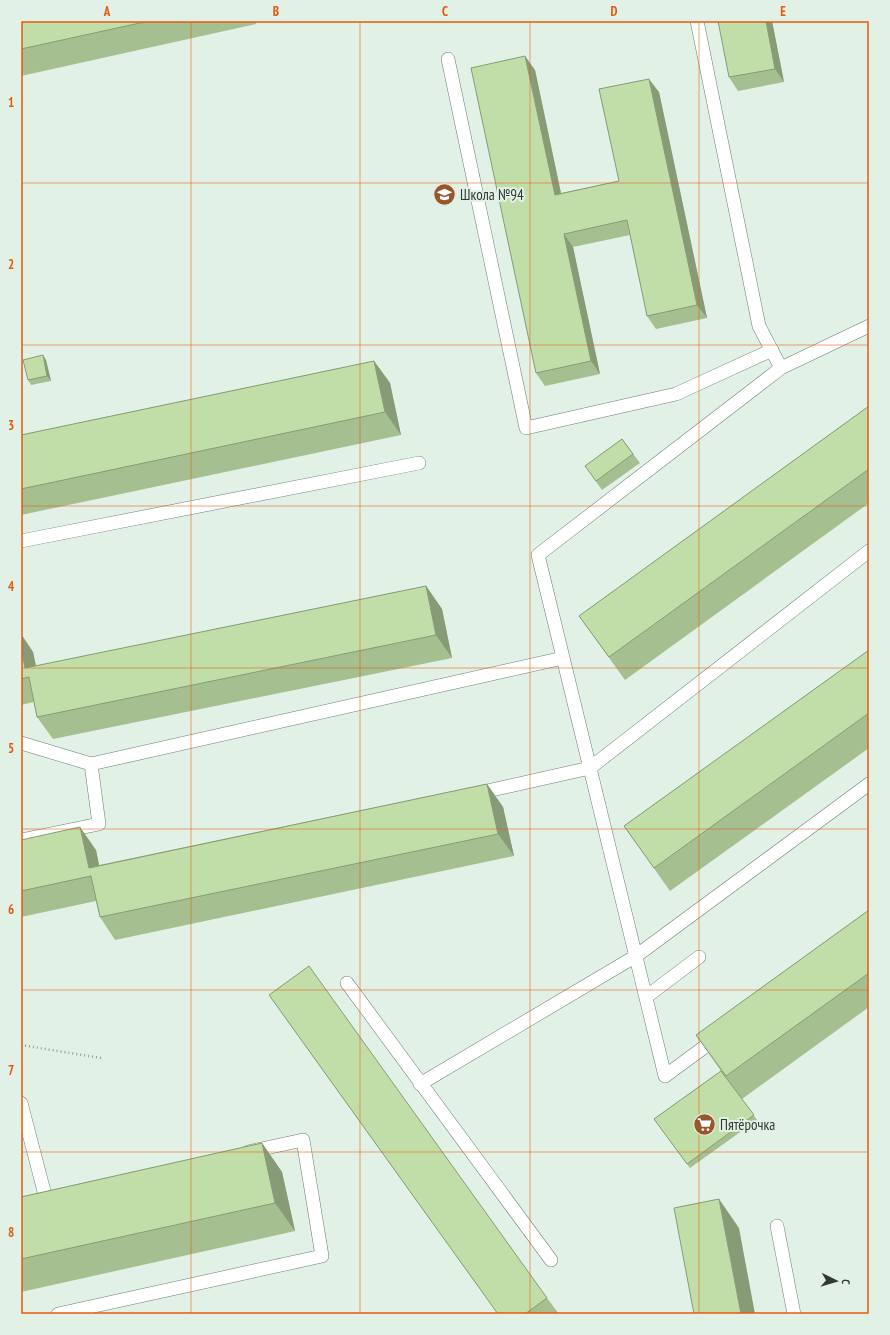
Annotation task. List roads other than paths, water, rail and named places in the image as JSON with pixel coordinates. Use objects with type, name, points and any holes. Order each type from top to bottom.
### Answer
[{"type":"lane","points":[[697,21],[759,326],[781,368]]},
{"type":"lane","points":[[448,59],[526,428],[676,394],[772,350]]},
{"type":"lane","points":[[729,1030],[665,1076],[538,555],[781,368],[869,326]]},
{"type":"lane","points":[[21,541],[419,463]]},
{"type":"lane","points":[[458,798],[590,768],[869,551]]},
{"type":"lane","points":[[21,743],[91,764],[563,658]]},
{"type":"lane","points":[[21,840],[99,824],[91,764]]},
{"type":"lane","points":[[420,1084],[636,956],[869,784]]},
{"type":"lane","points":[[646,997],[699,956]]},
{"type":"lane","points":[[347,983],[551,1260]]},
{"type":"lane","points":[[21,1103],[39,1196],[61,1192]]},
{"type":"lane","points":[[58,1314],[322,1256],[303,1140],[232,1155]]},
{"type":"lane","points":[[777,1226],[794,1314]]},
{"type":"place","name":"Школа №94","points":[[445,195]]},
{"type":"place","name":"Пятёрочка","points":[[705,1125]]}]
